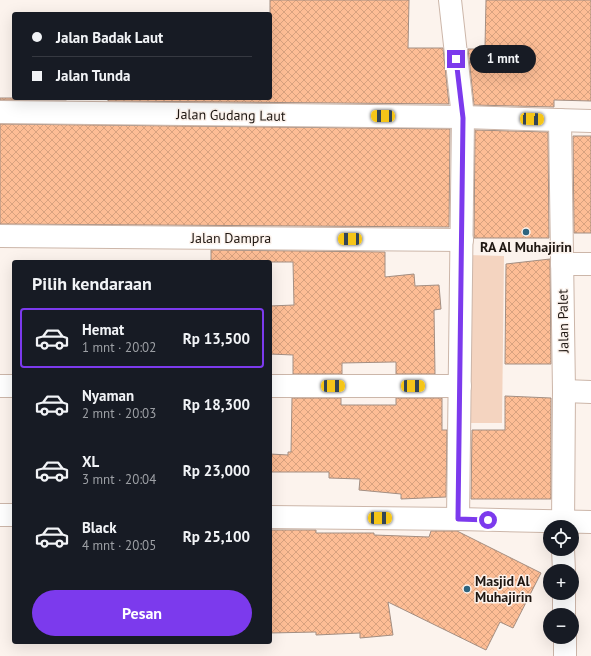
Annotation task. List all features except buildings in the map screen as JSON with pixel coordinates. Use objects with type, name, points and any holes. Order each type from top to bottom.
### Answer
[{"type":"street","points":[[450,0],[463,118],[458,519]]},
{"type":"street","name":"Jalan Gudang Laut","points":[[0,112],[591,120]]},
{"type":"street","name":"Jalan Palet","points":[[560,120],[564,392],[563,520]]},
{"type":"street","name":"Jalan Dampra","points":[[0,236],[462,240]]},
{"type":"street","points":[[562,264],[591,264]]},
{"type":"street","points":[[0,386],[12,386]]},
{"type":"street","points":[[272,386],[460,386]]},
{"type":"street","points":[[564,392],[591,392]]},
{"type":"street","points":[[0,515],[12,515]]},
{"type":"street","points":[[272,517],[458,519],[543,523]]},
{"type":"street","points":[[579,523],[591,522]]},
{"type":"street","points":[[565,644],[565,656]]},
{"type":"shaded area","points":[[468,255],[504,256],[502,423],[466,423]]},
{"type":"place","name":"RA Al Muhajirin","points":[[526,232]]},
{"type":"place","name":"Masjid Al Muhajirin","points":[[467,589]]},
{"type":"route","points":[[456,59],[463,118],[458,519],[488,520]]}]
